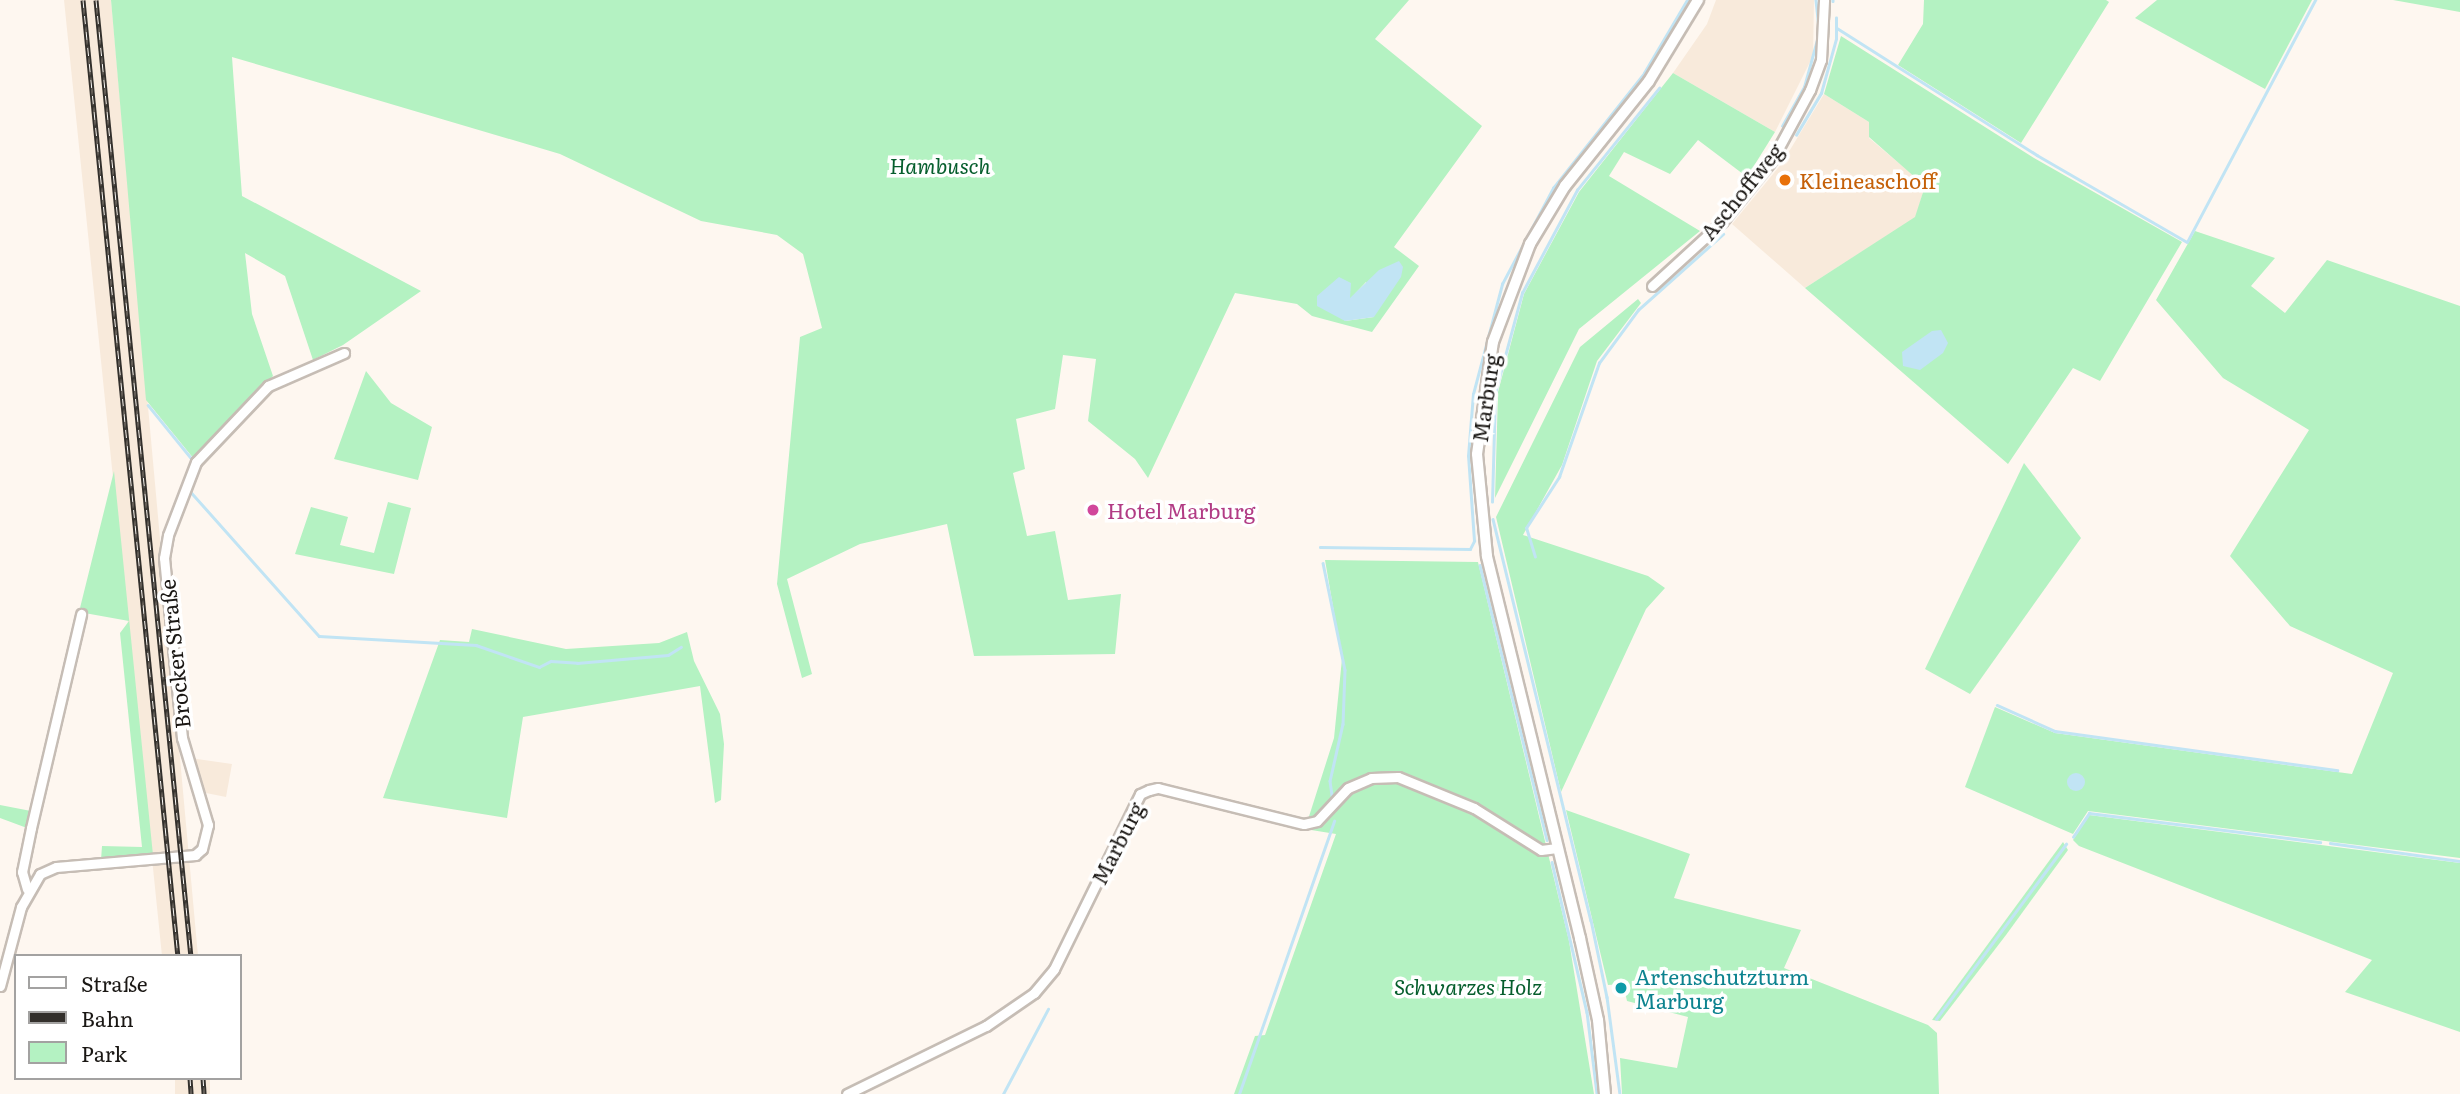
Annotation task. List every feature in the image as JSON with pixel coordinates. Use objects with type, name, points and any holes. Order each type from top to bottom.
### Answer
[{"type":"street","name":"Marburg","points":[[1605,1094],[1598,1020],[1480,514],[1477,454],[1483,392],[1510,289],[1530,244],[1565,186],[1656,71],[1698,0]]},
{"type":"street","name":"Aschoffweg","points":[[1652,286],[1721,222],[1772,160],[1811,90],[1821,60],[1824,0]]},
{"type":"street","name":"Brocker Straße","points":[[27,889],[40,874],[56,867],[195,855],[202,849],[208,825],[182,738],[164,558],[168,535],[196,461],[268,386],[344,353]]},
{"type":"street","points":[[0,986],[27,889],[22,872],[82,614]]},
{"type":"street","name":"Marburg","points":[[847,1094],[986,1026],[1034,993],[1054,970],[1140,794],[1149,790],[1158,788],[1304,824],[1317,821],[1348,788],[1371,778],[1398,777],[1474,808],[1541,850],[1557,848]]},
{"type":"shaded area","points":[[64,0],[111,0],[198,954],[162,954]]},
{"type":"shaded area","points":[[1716,0],[1814,0],[1813,56],[1775,132],[1673,73],[1707,24]]},
{"type":"shaded area","points":[[1824,94],[1869,122],[1869,138],[1925,185],[1916,217],[1805,288],[1732,224],[1782,163]]},
{"type":"shaded area","points":[[190,758],[232,764],[226,797],[206,793]]},
{"type":"shaded area","points":[[175,1080],[210,1080],[210,1094],[175,1094]]},
{"type":"green space","name":"Hambusch","points":[[111,0],[1409,0],[1375,39],[1482,126],[1394,247],[1419,266],[1372,332],[1312,316],[1297,304],[1235,293],[1148,478],[1135,459],[1088,421],[1096,359],[1063,355],[1055,409],[1016,419],[1025,469],[1013,473],[1027,536],[1055,531],[1068,600],[1121,594],[1115,654],[974,656],[947,524],[860,544],[787,579],[812,674],[802,678],[777,584],[800,337],[822,328],[803,254],[777,235],[701,221],[560,154],[232,57],[242,196],[421,291],[343,345],[313,360],[285,276],[245,253],[252,314],[273,376],[194,459],[146,400]],"holes":[[[1366,282],[1374,317],[1345,321],[1342,316],[1350,299]]]},
{"type":"green space","points":[[1924,0],[2109,2],[2021,143],[1898,65],[1923,24]]},
{"type":"green space","points":[[2157,0],[2312,0],[2265,89],[2135,18]]},
{"type":"green space","points":[[2393,0],[2460,0],[2460,12]]},
{"type":"green space","points":[[1841,36],[2034,158],[2182,242],[2100,381],[2073,368],[2008,464],[1805,288],[1915,217],[1925,186],[1869,137],[1869,122],[1824,94]]},
{"type":"green space","points":[[1673,73],[1775,132],[1747,177],[1698,140],[1670,174],[1624,152],[1609,176],[1700,231],[1579,329],[1495,498],[1498,392],[1524,294],[1579,192]]},
{"type":"green space","points":[[2195,231],[2275,258],[2251,286],[2285,313],[2327,260],[2460,306],[2460,858],[2088,811],[2073,834],[1965,787],[1995,707],[2055,733],[2352,774],[2393,673],[2290,626],[2230,556],[2309,430],[2223,378],[2156,300]]},
{"type":"green space","points":[[1638,299],[1641,303],[1597,361],[1562,465],[1523,535],[1648,576],[1665,588],[1646,609],[1561,792],[1496,517],[1580,347]]},
{"type":"green space","points":[[366,371],[391,403],[432,427],[418,480],[334,459]]},
{"type":"green space","points":[[2024,463],[2081,538],[1970,694],[1925,669]]},
{"type":"green space","points":[[114,471],[153,855],[101,860],[102,846],[142,847],[120,633],[129,621],[79,612]]},
{"type":"green space","points":[[388,502],[411,508],[394,574],[295,554],[311,507],[348,517],[340,545],[374,553]]},
{"type":"green space","name":"Schwarzes Holz","points":[[1325,560],[1478,562],[1569,941],[1594,1094],[1234,1094],[1255,1036],[1265,1035],[1336,834],[1305,829],[1334,738],[1342,659]]},
{"type":"green space","points":[[472,629],[566,649],[659,643],[687,632],[694,661],[720,714],[724,744],[721,800],[715,803],[700,686],[523,717],[507,818],[383,798],[440,640],[469,642]]},
{"type":"green space","points":[[0,805],[31,811],[27,828],[0,818]]},
{"type":"green space","points":[[1566,810],[1690,854],[1674,898],[1801,930],[1784,968],[1928,1025],[1937,1033],[1939,1094],[1622,1094],[1620,1058],[1677,1068],[1688,1017],[1627,1001],[1623,984],[1608,985]]},
{"type":"green space","points":[[2089,815],[2460,863],[2460,1032],[2345,992],[2372,960],[2079,846],[2073,840]]},
{"type":"green space","points":[[2063,842],[2068,850],[2006,935],[1940,1021],[1932,1020]]},
{"type":"water","points":[[1399,261],[1403,267],[1401,277],[1374,317],[1345,321],[1317,306],[1317,296],[1339,277],[1351,283],[1350,298],[1379,270]]},
{"type":"water","points":[[1941,330],[1948,343],[1943,353],[1920,370],[1903,366],[1902,352],[1932,331]]},
{"type":"water","points":[[2076,773],[2082,776],[2085,782],[2082,788],[2076,791],[2070,788],[2067,782],[2070,776]]},
{"type":"waterway","points":[[1320,547],[1470,549],[1474,541],[1468,456],[1473,394],[1502,284],[1553,188],[1644,73],[1687,0]]},
{"type":"waterway","points":[[1816,0],[1819,29]]},
{"type":"waterway","points":[[1837,28],[2037,155],[2187,242],[2315,0]]},
{"type":"waterway","points":[[1796,135],[1821,93],[1836,39],[1836,18]]},
{"type":"waterway","points":[[1782,126],[1804,87],[1818,36]]},
{"type":"waterway","points":[[1492,502],[1495,393],[1522,293],[1577,190],[1659,88]]},
{"type":"waterway","points":[[1535,557],[1526,528],[1559,477],[1599,363],[1638,310],[1723,234]]},
{"type":"waterway","points":[[148,405],[191,458]]},
{"type":"waterway","points":[[190,491],[319,636],[476,645],[539,667],[551,661],[577,663],[668,655],[681,647]]},
{"type":"waterway","points":[[1493,519],[1591,920],[1607,997],[1620,1094]]},
{"type":"waterway","points":[[1323,563],[1345,670],[1343,724],[1330,781],[1332,796]]},
{"type":"waterway","points":[[1480,565],[1547,840]]},
{"type":"waterway","points":[[1997,705],[2055,731],[2337,770]]},
{"type":"waterway","points":[[2073,837],[2089,813],[2320,842]]},
{"type":"waterway","points":[[1239,1094],[1334,821]]},
{"type":"waterway","points":[[2330,843],[2460,861]]},
{"type":"waterway","points":[[1936,1019],[2066,844]]},
{"type":"waterway","points":[[1552,862],[1587,1012],[1597,1094]]},
{"type":"waterway","points":[[1003,1094],[1048,1009]]},
{"type":"railway","points":[[83,0],[178,954]]},
{"type":"railway","points":[[96,0],[191,954]]},
{"type":"railway","points":[[190,1080],[191,1094]]},
{"type":"railway","points":[[203,1080],[204,1094]]},
{"type":"place","name":"Kleineaschoff","points":[[1785,180]]},
{"type":"place","name":"Hotel Marburg","points":[[1093,510]]},
{"type":"place","name":"Artenschutzturm Marburg","points":[[1621,988]]}]
